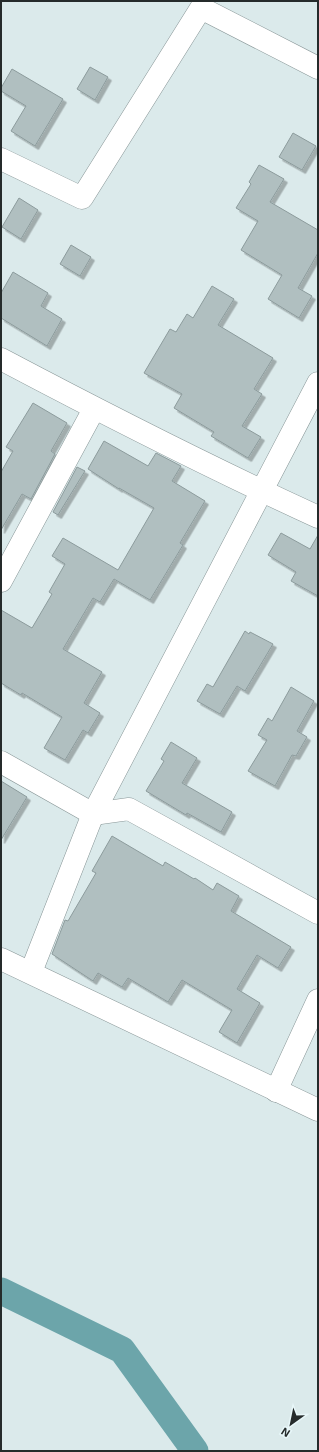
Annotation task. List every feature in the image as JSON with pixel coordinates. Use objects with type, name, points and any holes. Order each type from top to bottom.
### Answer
[{"type":"street","points":[[1,159],[82,198],[201,8],[318,68]]},
{"type":"street","points":[[1,359],[94,409],[318,517]]},
{"type":"street","points":[[31,972],[93,814],[318,384]]},
{"type":"street","points":[[1,581],[94,409]]},
{"type":"street","points":[[1,762],[93,814],[129,809],[318,913]]},
{"type":"street","points":[[1,959],[318,1110]]},
{"type":"street","points":[[276,1091],[318,1000]]},
{"type":"building","points":[[90,67],[108,77],[95,100],[77,89]]},
{"type":"building","points":[[12,69],[63,99],[35,146],[11,131],[26,106],[1,91],[1,88]]},
{"type":"building","points":[[293,133],[316,146],[302,170],[279,157]]},
{"type":"building","points":[[259,165],[284,179],[270,202],[318,230],[318,253],[298,288],[312,296],[299,318],[268,299],[282,275],[241,250],[258,221],[236,208],[251,184],[249,182]]},
{"type":"building","points":[[19,198],[38,210],[21,239],[2,227]]},
{"type":"building","points":[[71,245],[91,257],[80,276],[60,264]]},
{"type":"building","points":[[13,272],[48,293],[41,306],[62,319],[47,346],[1,318],[1,293]]},
{"type":"building","points":[[212,286],[234,299],[218,325],[273,358],[254,389],[262,394],[242,426],[261,437],[248,458],[211,436],[214,432],[174,408],[182,394],[144,373],[170,329],[176,332],[187,314],[193,318]]},
{"type":"building","points":[[33,403],[67,423],[51,451],[55,454],[31,499],[22,494],[1,530],[1,472],[13,451],[6,447]]},
{"type":"building","points":[[104,441],[148,466],[156,453],[181,466],[172,481],[205,501],[180,543],[183,545],[150,600],[114,579],[100,602],[93,598],[63,649],[102,672],[84,703],[100,713],[88,733],[83,730],[65,760],[44,748],[62,717],[22,693],[21,695],[1,683],[1,610],[32,628],[52,594],[49,592],[65,564],[52,556],[63,538],[118,570],[154,508],[119,489],[88,469]]},
{"type":"building","points":[[77,467],[85,471],[58,515],[53,512]]},
{"type":"building","points":[[281,533],[310,549],[318,535],[318,596],[291,581],[296,572],[268,555]]},
{"type":"building","points":[[245,631],[273,644],[245,691],[237,686],[220,714],[197,701],[207,684],[213,687]]},
{"type":"building","points":[[291,687],[314,701],[297,731],[307,737],[296,756],[292,755],[275,786],[248,771],[267,740],[258,735],[268,718],[272,721]]},
{"type":"building","points":[[171,742],[197,758],[182,783],[232,812],[221,832],[187,813],[186,815],[146,791],[164,761],[161,759]]},
{"type":"building","points":[[1,781],[27,797],[1,840]]},
{"type":"building","points":[[112,836],[163,866],[165,862],[194,879],[195,878],[213,890],[217,883],[239,896],[231,911],[291,947],[278,968],[257,955],[237,989],[260,1003],[237,1043],[219,1032],[232,1010],[182,980],[168,1002],[128,978],[122,987],[98,973],[93,981],[52,954],[65,920],[68,921],[96,873],[92,871]]},
{"type":"waterway","points":[[1,1291],[122,1350],[195,1451]]}]
